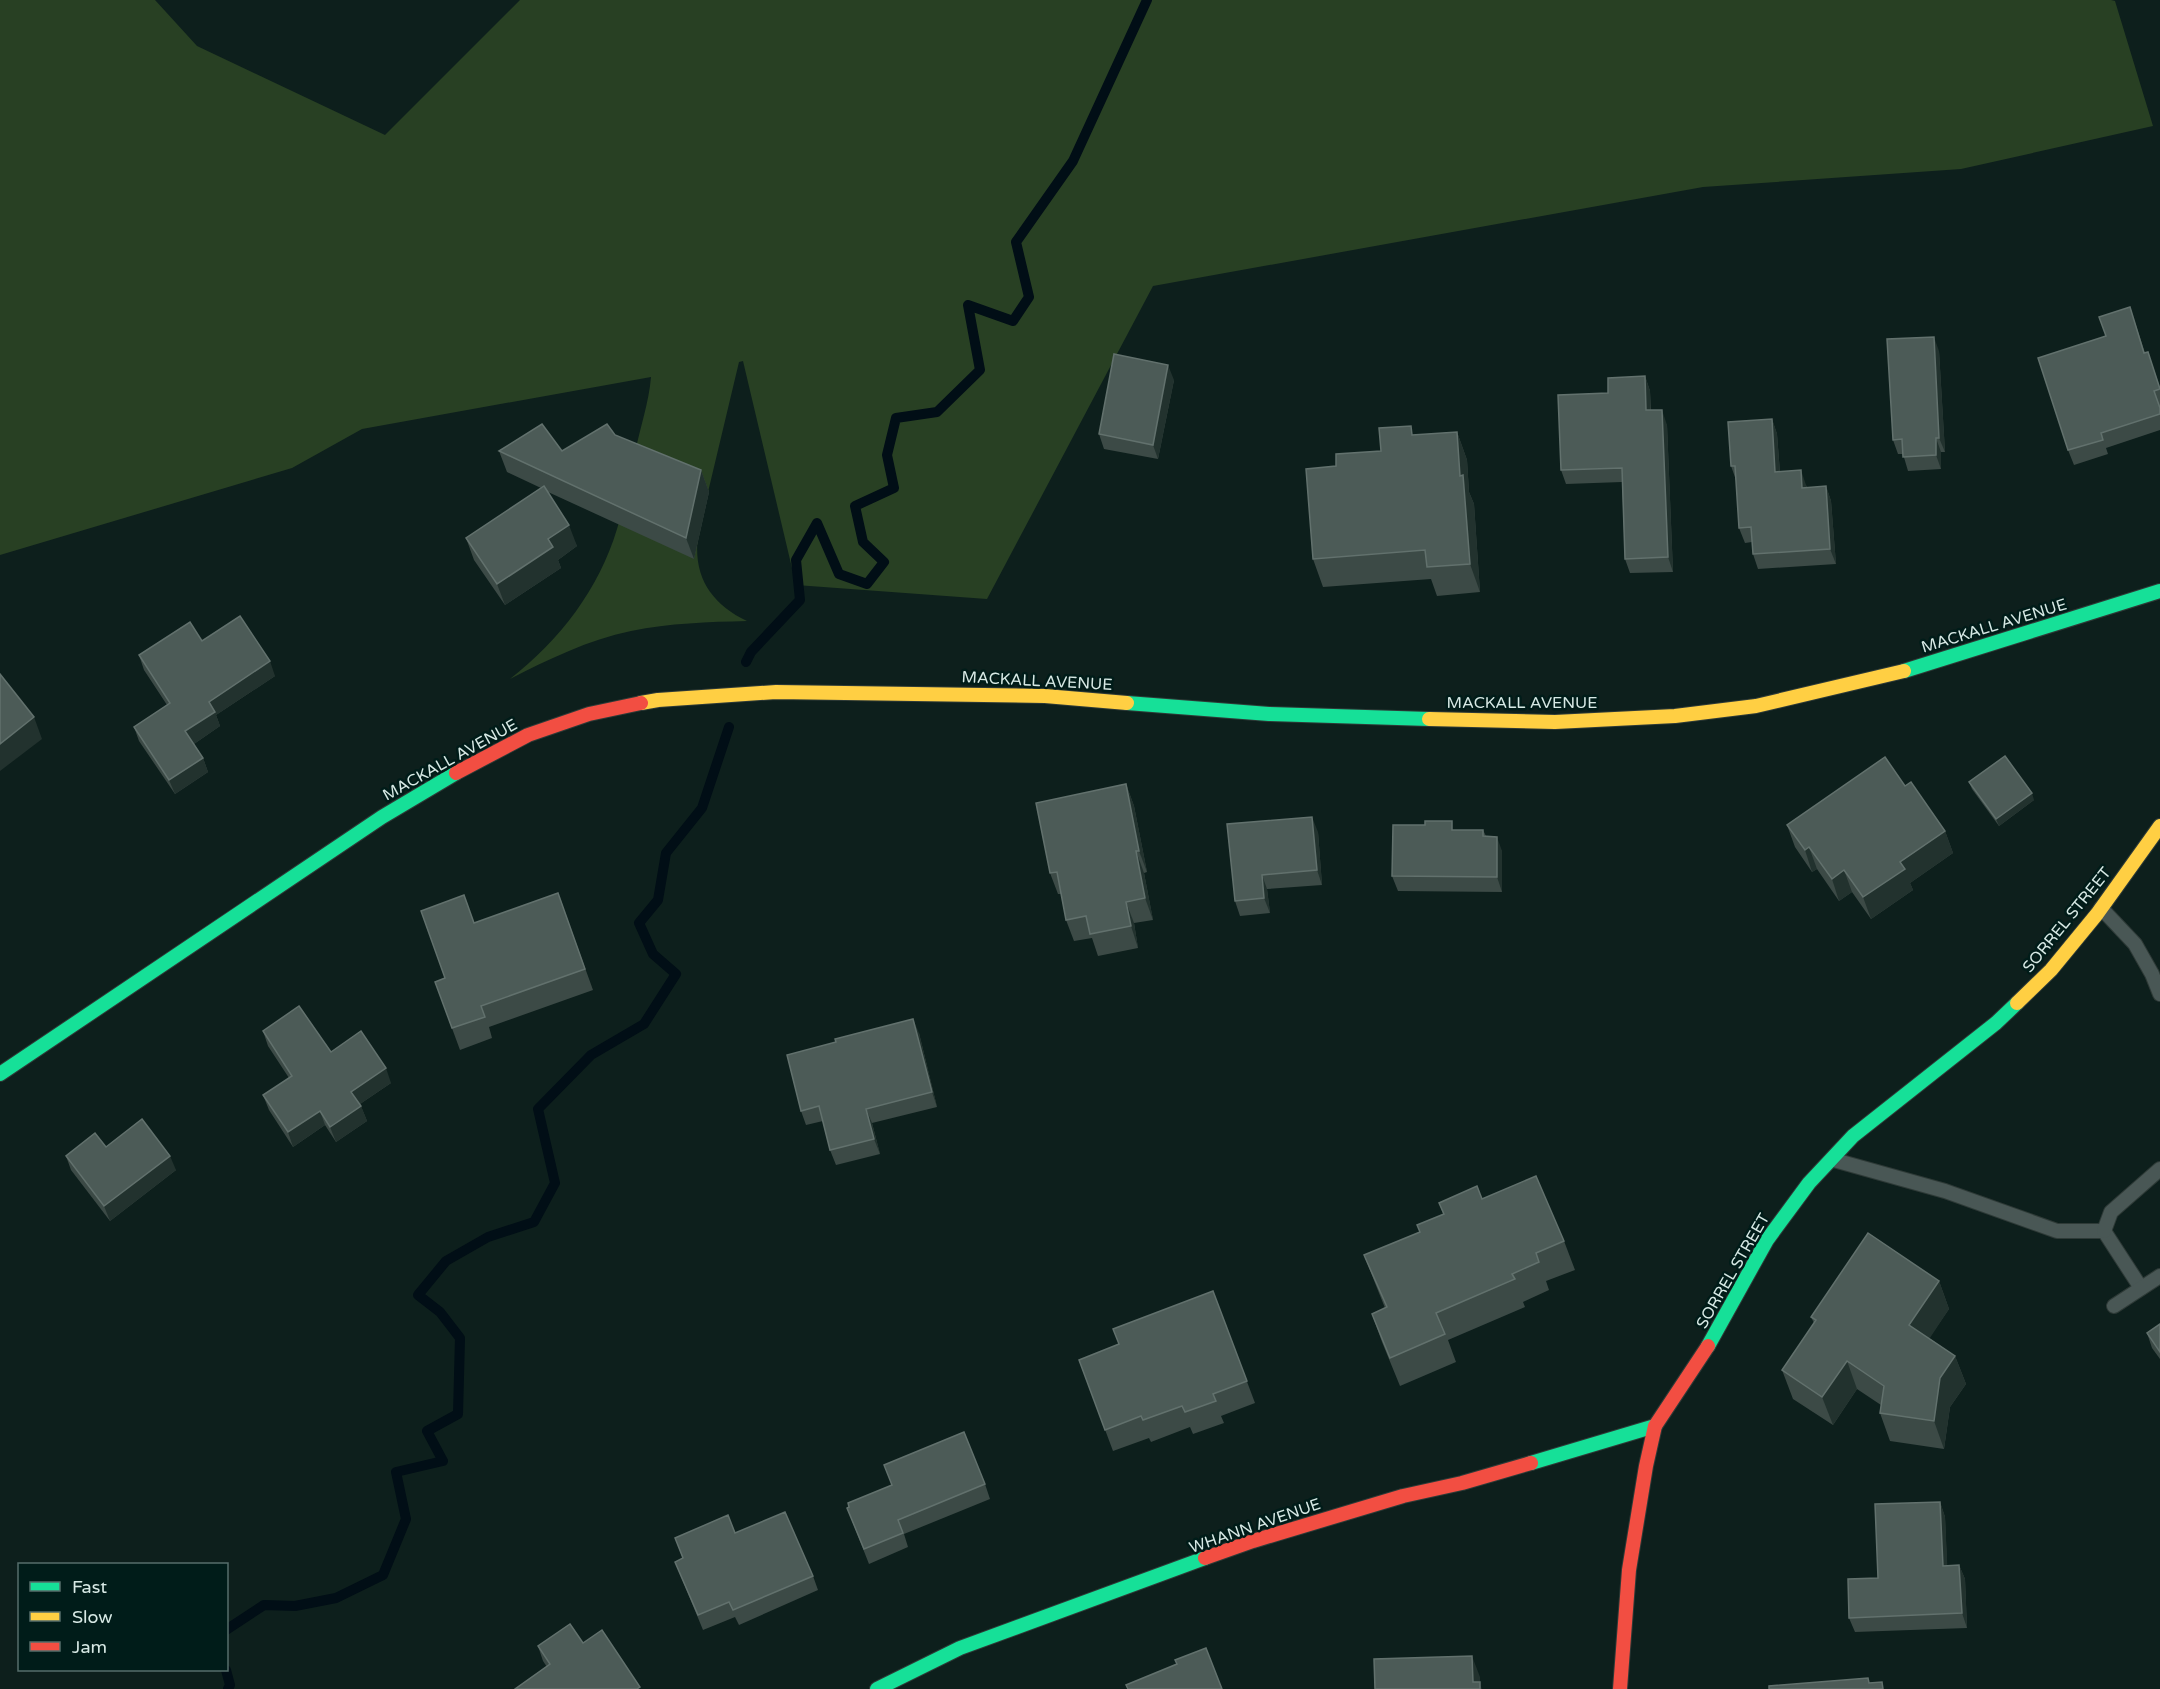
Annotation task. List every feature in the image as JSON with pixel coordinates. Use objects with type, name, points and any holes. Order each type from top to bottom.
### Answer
[{"type":"street","name":"MACKALL AVENUE","points":[[0,1074],[381,817],[472,763],[528,735],[589,714],[658,700],[776,692],[1045,696],[1269,714],[1445,720],[1555,722],[1675,716],[1756,706],[1904,671],[2160,591]]},
{"type":"street","name":"SORREL STREET","points":[[1620,1689],[1629,1570],[1655,1426],[1711,1342],[1767,1240],[1809,1183],[1853,1136],[1996,1023],[2051,970],[2101,908],[2160,826]]},
{"type":"street","name":"WHANN AVENUE","points":[[877,1689],[960,1648],[1253,1541],[1655,1426]]},
{"type":"lane","points":[[2101,908],[2135,944],[2160,994]]},
{"type":"lane","points":[[1831,1159],[1946,1191],[2057,1231],[2104,1232]]},
{"type":"lane","points":[[2104,1232],[2111,1212],[2160,1169]]},
{"type":"lane","points":[[2104,1232],[2141,1288]]},
{"type":"lane","points":[[2114,1306],[2160,1276]]},
{"type":"green space","points":[[0,0],[155,0],[197,46],[385,135],[520,0],[2111,0],[2115,1],[2153,126],[1961,169],[1703,187],[1153,286],[987,599],[796,585],[743,361],[739,362],[697,546],[701,573],[713,596],[734,614],[747,621],[703,622],[646,628],[615,635],[569,651],[510,679],[545,648],[561,630],[576,612],[600,572],[622,510],[651,377],[362,429],[292,468],[0,555]]},
{"type":"building","points":[[2130,307],[2144,353],[2148,352],[2160,389],[2154,391],[2160,414],[2101,433],[2103,440],[2068,450],[2038,358],[2106,336],[2099,317]]},
{"type":"building","points":[[1934,337],[1939,438],[1936,438],[1936,455],[1903,457],[1902,439],[1893,440],[1887,339]]},
{"type":"building","points":[[1114,354],[1168,365],[1153,445],[1099,434]]},
{"type":"building","points":[[1645,376],[1646,410],[1662,410],[1668,557],[1625,559],[1622,468],[1561,470],[1558,395],[1608,393],[1608,378]]},
{"type":"building","points":[[1772,419],[1775,472],[1801,470],[1802,488],[1826,486],[1830,549],[1753,554],[1751,527],[1739,528],[1735,466],[1731,466],[1728,422]]},
{"type":"building","points":[[542,424],[562,451],[607,424],[615,435],[701,470],[686,538],[499,451]]},
{"type":"building","points":[[1411,426],[1412,435],[1457,432],[1470,564],[1427,567],[1425,550],[1313,559],[1306,469],[1336,466],[1336,454],[1381,451],[1379,428]]},
{"type":"building","points":[[544,486],[569,525],[548,539],[553,547],[497,584],[466,538]]},
{"type":"building","points":[[240,616],[270,661],[209,702],[215,712],[185,731],[203,758],[169,780],[134,727],[170,703],[139,655],[190,622],[202,641]]},
{"type":"building","points":[[0,674],[34,717],[0,744]]},
{"type":"building","points":[[2005,756],[2032,793],[1996,819],[1969,782]]},
{"type":"building","points":[[1885,757],[1905,786],[1911,782],[1945,831],[1900,862],[1905,869],[1863,897],[1844,870],[1832,879],[1809,847],[1805,850],[1787,825]]},
{"type":"building","points":[[1126,784],[1139,851],[1136,851],[1145,898],[1126,902],[1131,926],[1090,934],[1086,916],[1066,920],[1057,872],[1050,873],[1036,803]]},
{"type":"building","points":[[1312,817],[1317,870],[1262,875],[1264,898],[1235,901],[1227,824]]},
{"type":"building","points":[[1425,821],[1452,821],[1452,830],[1483,830],[1483,836],[1497,837],[1497,877],[1392,876],[1393,825],[1425,825]]},
{"type":"building","points":[[558,893],[585,969],[481,1006],[485,1017],[452,1028],[435,982],[445,978],[421,911],[464,895],[474,923]]},
{"type":"building","points":[[299,1006],[331,1052],[361,1031],[386,1068],[351,1092],[361,1106],[330,1127],[320,1111],[288,1132],[263,1095],[292,1076],[263,1031]]},
{"type":"building","points":[[913,1019],[932,1092],[866,1109],[874,1139],[830,1150],[819,1106],[801,1111],[787,1055],[836,1042],[835,1039]]},
{"type":"building","points":[[142,1119],[170,1156],[104,1206],[66,1156],[95,1133],[106,1147]]},
{"type":"building","points":[[1536,1176],[1564,1241],[1536,1253],[1539,1262],[1512,1274],[1515,1279],[1436,1313],[1445,1334],[1390,1358],[1372,1314],[1387,1307],[1364,1255],[1420,1232],[1417,1225],[1444,1214],[1439,1203],[1477,1186],[1482,1199]]},
{"type":"building","points":[[1868,1233],[1939,1281],[1909,1325],[1955,1356],[1940,1378],[1934,1421],[1880,1413],[1884,1386],[1847,1361],[1822,1397],[1782,1370],[1816,1320],[1811,1317]]},
{"type":"building","points":[[1213,1291],[1247,1381],[1213,1394],[1216,1401],[1185,1412],[1182,1406],[1143,1420],[1141,1416],[1105,1430],[1079,1360],[1119,1344],[1113,1329]]},
{"type":"building","points":[[2160,1324],[2160,1352],[2147,1333]]},
{"type":"building","points":[[964,1432],[985,1484],[898,1520],[903,1533],[864,1549],[847,1508],[848,1503],[892,1485],[884,1465]]},
{"type":"building","points":[[1940,1502],[1943,1566],[1959,1565],[1962,1613],[1849,1618],[1848,1579],[1878,1578],[1875,1504]]},
{"type":"building","points":[[785,1512],[813,1576],[733,1610],[729,1602],[698,1615],[675,1562],[683,1558],[675,1538],[728,1515],[735,1533]]},
{"type":"building","points":[[570,1624],[583,1643],[602,1630],[640,1687],[637,1689],[515,1689],[550,1664],[538,1646]]},
{"type":"building","points":[[1206,1648],[1222,1689],[1128,1689],[1126,1685],[1177,1664],[1175,1660]]},
{"type":"building","points":[[1472,1656],[1473,1682],[1480,1682],[1480,1689],[1375,1689],[1374,1659]]},
{"type":"building","points":[[1868,1678],[1869,1683],[1882,1682],[1883,1689],[1769,1689],[1769,1686]]},
{"type":"waterway","points":[[746,662],[751,652],[800,600],[796,560],[817,523],[839,574],[867,584],[884,562],[863,542],[855,506],[894,488],[887,455],[896,418],[937,412],[980,370],[968,305],[1013,321],[1029,297],[1016,242],[1073,161],[1147,0]]},
{"type":"waterway","points":[[228,1629],[264,1605],[295,1606],[336,1598],[383,1575],[406,1519],[396,1472],[443,1461],[427,1431],[458,1414],[460,1338],[440,1312],[418,1295],[446,1261],[488,1237],[534,1222],[555,1183],[538,1109],[591,1055],[644,1024],[676,974],[653,954],[639,923],[658,900],[666,853],[702,808],[729,727]]},
{"type":"waterway","points":[[226,1671],[230,1685],[228,1689]]},
{"type":"traffic: fast","points":[[1904,671],[2160,591]]},
{"type":"traffic: fast","points":[[1127,703],[1269,714],[1429,719]]},
{"type":"traffic: fast","points":[[0,1074],[382,817],[456,773]]},
{"type":"traffic: fast","points":[[1708,1346],[1767,1240],[1809,1183],[1853,1136],[1996,1023],[2017,1003]]},
{"type":"traffic: fast","points":[[1531,1463],[1655,1426]]},
{"type":"traffic: fast","points":[[877,1689],[960,1648],[1205,1558]]},
{"type":"traffic: slow","points":[[1429,719],[1555,722],[1675,716],[1756,706],[1904,671]]},
{"type":"traffic: slow","points":[[641,703],[776,692],[1045,696],[1127,703]]},
{"type":"traffic: slow","points":[[2017,1003],[2051,970],[2097,914],[2160,826]]},
{"type":"traffic: jam","points":[[456,773],[528,735],[589,714],[641,703]]},
{"type":"traffic: jam","points":[[1620,1689],[1629,1570],[1655,1426],[1708,1346]]},
{"type":"traffic: jam","points":[[1205,1558],[1253,1541],[1403,1496],[1462,1483],[1531,1463]]}]
